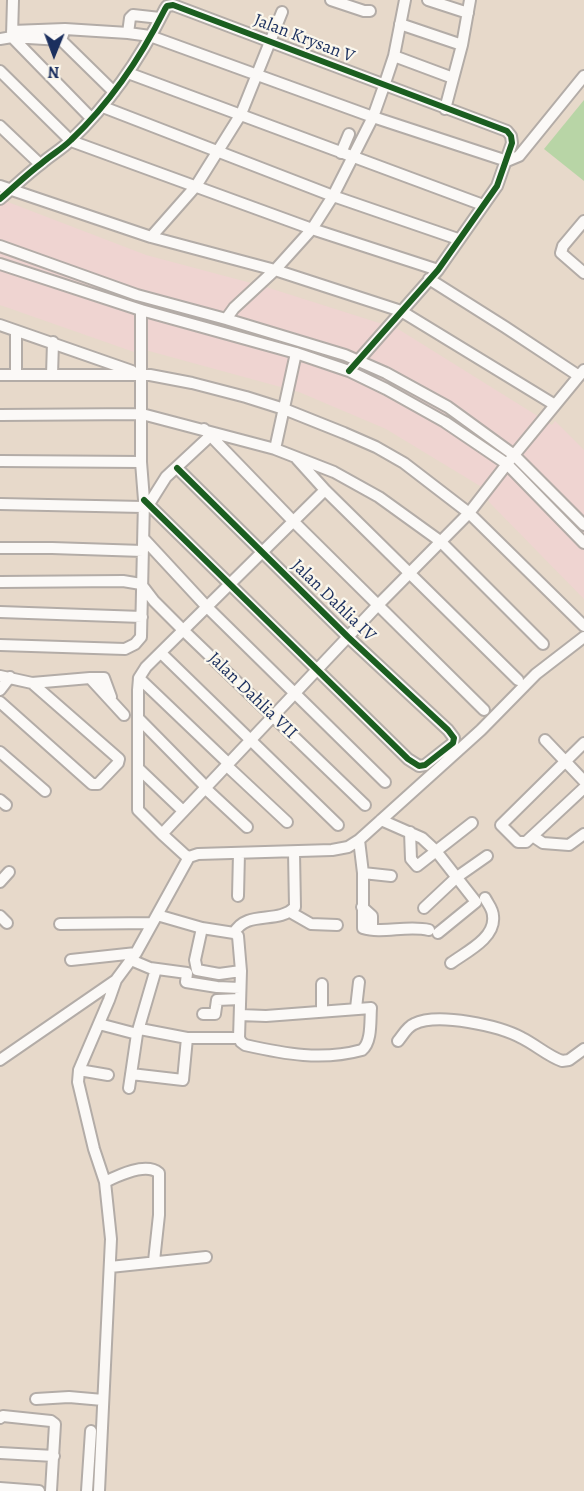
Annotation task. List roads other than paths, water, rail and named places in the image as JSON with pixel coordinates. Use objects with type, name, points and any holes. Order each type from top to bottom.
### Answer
[{"type":"street","points":[[13,0],[12,34],[91,118]]},
{"type":"street","points":[[332,0],[370,11]]},
{"type":"street","points":[[226,319],[234,308],[275,270],[312,229],[333,196],[373,117],[394,56],[405,0]]},
{"type":"street","points":[[428,0],[468,14]]},
{"type":"street","points":[[445,109],[462,45],[470,0]]},
{"type":"street","name":"Jalan Krysan V","points":[[160,18],[167,6],[173,5],[445,109],[490,123],[507,131],[512,141],[507,161]]},
{"type":"street","points":[[151,237],[196,186],[219,153],[241,114],[282,12]]},
{"type":"street","points":[[0,200],[40,164],[71,141],[103,108],[128,73],[160,18],[133,15],[130,18],[128,33]]},
{"type":"street","points":[[400,24],[462,45]]},
{"type":"street","points":[[0,39],[12,34],[128,33],[150,36],[373,117],[507,161],[519,156],[584,76]]},
{"type":"street","points":[[63,35],[114,92]]},
{"type":"street","points":[[394,56],[453,78]]},
{"type":"street","points":[[0,71],[71,141],[312,229],[438,270]]},
{"type":"street","points":[[128,73],[483,205]]},
{"type":"street","points":[[103,108],[333,196],[458,239]]},
{"type":"street","points":[[0,126],[40,164]]},
{"type":"street","points":[[342,153],[349,134]]},
{"type":"street","points":[[349,371],[438,270],[497,186],[507,161]]},
{"type":"street","points":[[0,186],[151,237],[275,270],[401,311],[555,405]]},
{"type":"street","points":[[584,221],[564,244],[561,253],[584,273]]},
{"type":"street","points":[[0,246],[137,295],[226,319],[357,360],[394,377],[448,407],[584,525]]},
{"type":"street","points":[[0,264],[138,309],[296,353],[349,371],[386,389],[510,460],[584,543]]},
{"type":"street","points":[[162,834],[182,810],[378,605],[469,513],[581,373],[429,279]]},
{"type":"street","points":[[0,645],[125,649],[135,644],[141,637],[145,503],[141,462],[142,414],[137,295]]},
{"type":"street","points":[[0,325],[141,374],[192,383],[284,409],[376,447],[404,463],[469,513],[584,626]]},
{"type":"street","points":[[16,331],[16,375]]},
{"type":"street","points":[[52,375],[53,342]]},
{"type":"street","points":[[275,449],[296,353]]},
{"type":"street","points":[[0,375],[141,374]]},
{"type":"street","points":[[0,415],[142,414],[294,456],[359,485],[440,541],[543,644]]},
{"type":"street","points":[[145,503],[207,433]]},
{"type":"street","points":[[207,433],[484,710]]},
{"type":"street","points":[[294,456],[325,490],[518,680]]},
{"type":"street","points":[[0,460],[141,462]]},
{"type":"street","name":"Jalan Dahlia IV","points":[[177,468],[348,637],[448,730],[454,738],[453,743],[425,765],[415,765],[318,669]]},
{"type":"street","points":[[325,490],[146,668],[140,678],[138,810],[185,855],[294,852],[348,847],[359,840],[481,730],[536,674],[584,637]]},
{"type":"street","points":[[0,504],[145,503],[318,669]]},
{"type":"street","points":[[144,539],[207,607],[385,782]]},
{"type":"street","points":[[0,548],[143,551]]},
{"type":"street","points":[[0,582],[123,581],[141,584]]},
{"type":"street","name":"Jalan Dahlia VII","points":[[141,584],[154,601],[184,631],[365,805]]},
{"type":"street","points":[[0,612],[142,617]]},
{"type":"street","points":[[161,653],[338,825]]},
{"type":"street","points":[[0,690],[5,676],[32,683],[104,678],[114,703],[124,715]]},
{"type":"street","points":[[140,678],[287,822]]},
{"type":"street","points":[[0,702],[92,784],[98,784],[118,763],[118,757],[32,683]]},
{"type":"street","points":[[138,718],[247,827]]},
{"type":"street","points":[[545,740],[584,781]]},
{"type":"street","points":[[584,743],[501,825],[520,842],[526,842],[584,788]]},
{"type":"street","points":[[0,752],[45,791]]},
{"type":"street","points":[[138,768],[182,810]]},
{"type":"street","points":[[381,820],[422,838],[494,916],[490,932],[451,963]]},
{"type":"street","points":[[410,832],[410,856],[414,865],[419,866],[472,823]]},
{"type":"street","points":[[534,837],[543,843],[568,845],[584,834]]},
{"type":"street","points":[[359,840],[363,873],[362,926],[372,929],[413,927],[433,932],[496,891]]},
{"type":"street","points":[[234,933],[245,921],[279,916],[290,912],[295,907],[294,852]]},
{"type":"street","points":[[238,896],[239,853]]},
{"type":"street","points":[[99,1491],[111,1239],[105,1182],[80,1093],[79,1070],[116,980],[134,957],[185,855]]},
{"type":"street","points":[[424,908],[457,877],[487,856]]},
{"type":"street","points":[[0,882],[9,872]]},
{"type":"street","points":[[363,873],[391,876]]},
{"type":"street","points":[[290,912],[311,924],[337,925]]},
{"type":"street","points":[[60,924],[154,919],[234,933],[240,940],[239,1038],[245,1045],[291,1055],[327,1056],[362,1050],[367,1044],[371,1008],[266,1016],[240,1015]]},
{"type":"street","points":[[202,928],[195,960],[197,970],[219,974],[241,971]]},
{"type":"street","points":[[71,960],[134,957],[156,969],[187,973],[186,982],[240,993]]},
{"type":"street","points":[[129,1088],[138,1032],[156,969]]},
{"type":"street","points":[[0,1060],[116,980]]},
{"type":"street","points":[[356,1008],[359,982]]},
{"type":"street","points":[[322,984],[322,1011]]},
{"type":"street","points":[[203,1014],[215,1014],[217,987]]},
{"type":"street","points":[[216,1000],[240,993]]},
{"type":"street","points":[[398,1041],[415,1024],[436,1020],[477,1023],[500,1028],[525,1039],[562,1061],[569,1060],[584,1049]]},
{"type":"street","points":[[99,1024],[187,1038],[239,1038]]},
{"type":"street","points":[[131,1074],[183,1080],[187,1038]]},
{"type":"street","points":[[79,1070],[108,1075]]},
{"type":"street","points":[[105,1182],[126,1173],[151,1168],[159,1173],[159,1215],[154,1261]]},
{"type":"street","points":[[110,1267],[206,1257]]},
{"type":"street","points":[[36,1399],[69,1397],[103,1400]]},
{"type":"street","points":[[0,1418],[3,1416],[54,1421],[56,1427],[51,1491]]},
{"type":"street","points":[[87,1491],[91,1431]]},
{"type":"street","points":[[0,1453],[54,1456]]},
{"type":"street","points":[[0,1488],[39,1491]]}]
